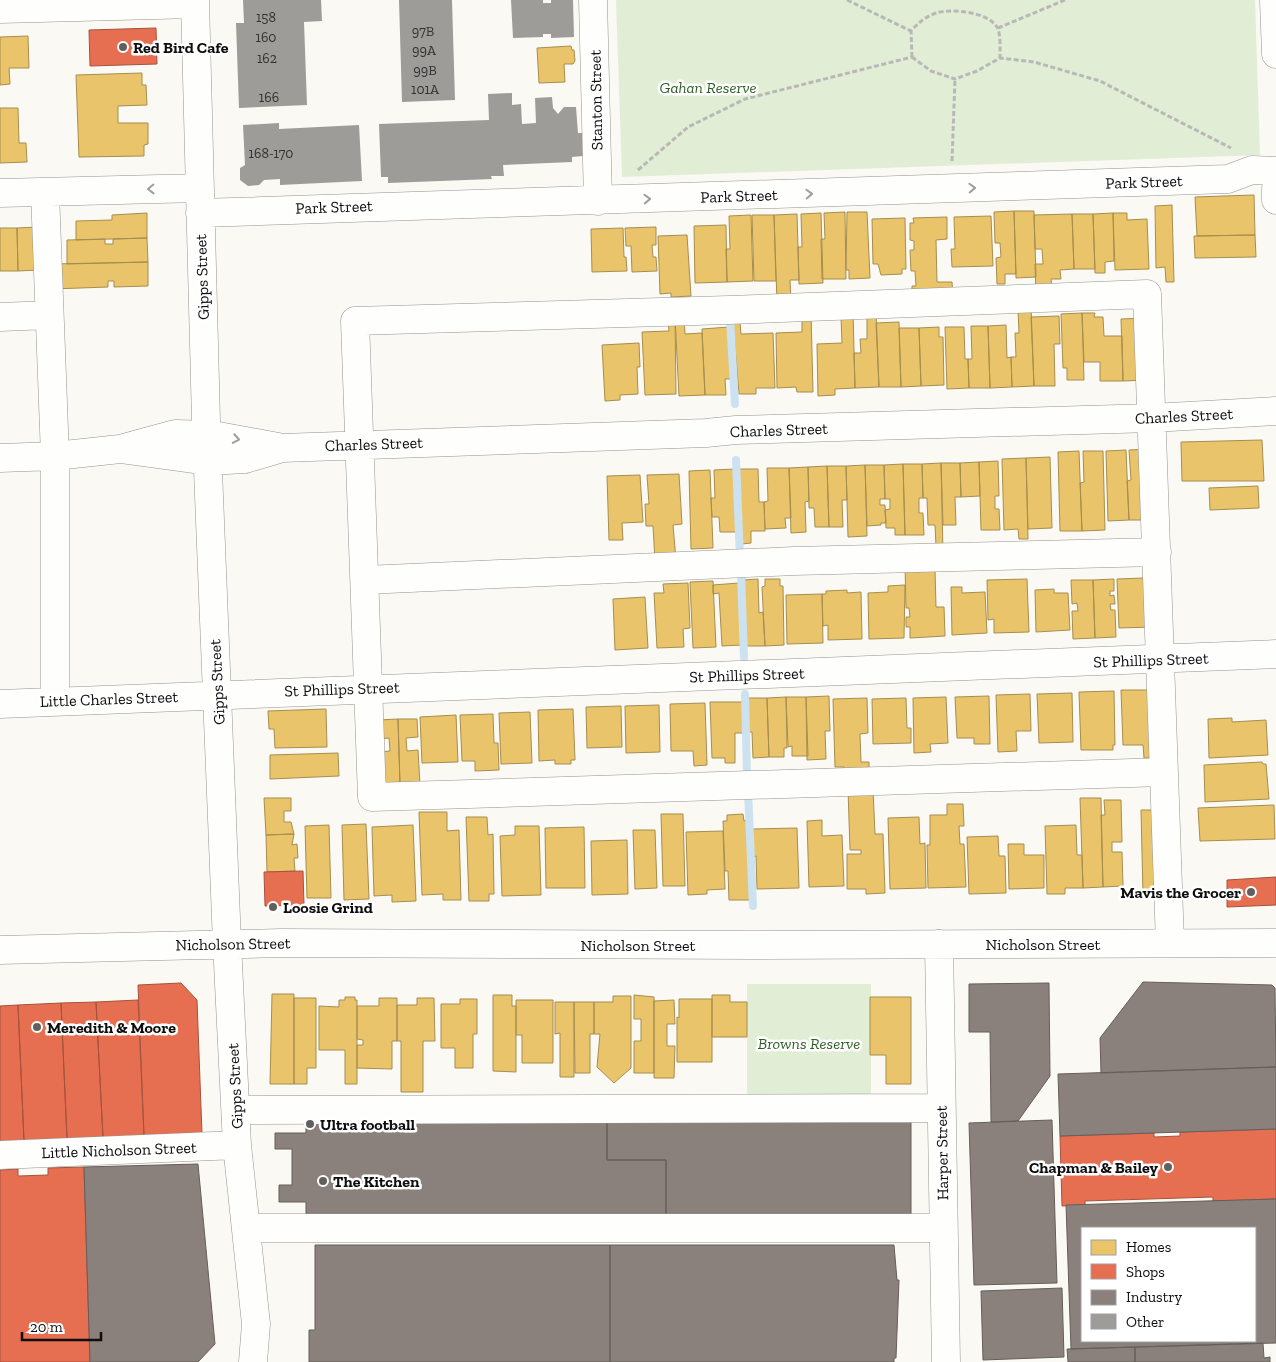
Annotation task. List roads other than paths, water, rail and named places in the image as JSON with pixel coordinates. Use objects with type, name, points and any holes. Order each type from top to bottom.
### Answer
[{"type":"street","name":"Stanton Street","points":[[593,0],[598,201]]},
{"type":"street","points":[[1274,0],[1276,54]]},
{"type":"street","points":[[0,9],[195,2]]},
{"type":"street","name":"Gipps Street","points":[[195,2],[208,447],[217,695],[225,835],[227,944],[237,1145],[256,1324],[254,1362]]},
{"type":"street","name":"Park Street","points":[[0,193],[45,192],[200,200],[415,204],[598,201],[1228,179],[1252,170],[1276,172]]},
{"type":"street","points":[[1276,189],[1276,200]]},
{"type":"street","points":[[45,192],[55,456],[56,702]]},
{"type":"street","points":[[1163,772],[372,797],[355,321],[719,311],[1147,294],[1170,943]]},
{"type":"street","points":[[0,317],[49,315]]},
{"type":"street","name":"Charles Street","points":[[0,458],[55,456],[120,449],[175,434],[208,447],[245,458],[282,448],[360,444],[706,433],[736,430],[1152,418],[1276,411]]},
{"type":"street","points":[[365,580],[794,561],[1157,552]]},
{"type":"street","name":"St Phillips Street","points":[[217,695],[1160,660],[1276,654]]},
{"type":"street","name":"Little Charles Street","points":[[0,704],[217,695]]},
{"type":"street","name":"Nicholson Street","points":[[0,950],[227,944],[1276,944]]},
{"type":"street","name":"Harper Street","points":[[939,944],[946,1362]]},
{"type":"street","points":[[236,1110],[941,1108]]},
{"type":"street","name":"Little Nicholson Street","points":[[0,1155],[237,1145]]},
{"type":"street","points":[[247,1228],[943,1228]]},
{"type":"waterway","points":[[730,318],[735,404]]},
{"type":"waterway","points":[[736,460],[740,558]]},
{"type":"waterway","points":[[741,573],[744,657]]},
{"type":"waterway","points":[[745,694],[747,778]]},
{"type":"waterway","points":[[748,791],[753,906]]},
{"type":"place","name":"Red Bird Cafe","points":[[123,47]]},
{"type":"place","name":"Mavis the Grocer","points":[[1251,892]]},
{"type":"place","name":"Loosie Grind","points":[[273,907]]},
{"type":"place","name":"Meredith & Moore","points":[[37,1027]]},
{"type":"place","name":"Ultra football","points":[[310,1124]]},
{"type":"place","name":"Chapman & Bailey","points":[[1168,1167]]},
{"type":"place","name":"The Kitchen","points":[[323,1181]]},
{"type":"park label","name":"Gahan Reserve","points":[[708,87]]},
{"type":"park label","name":"Browns Reserve","points":[[809,1043]]}]
